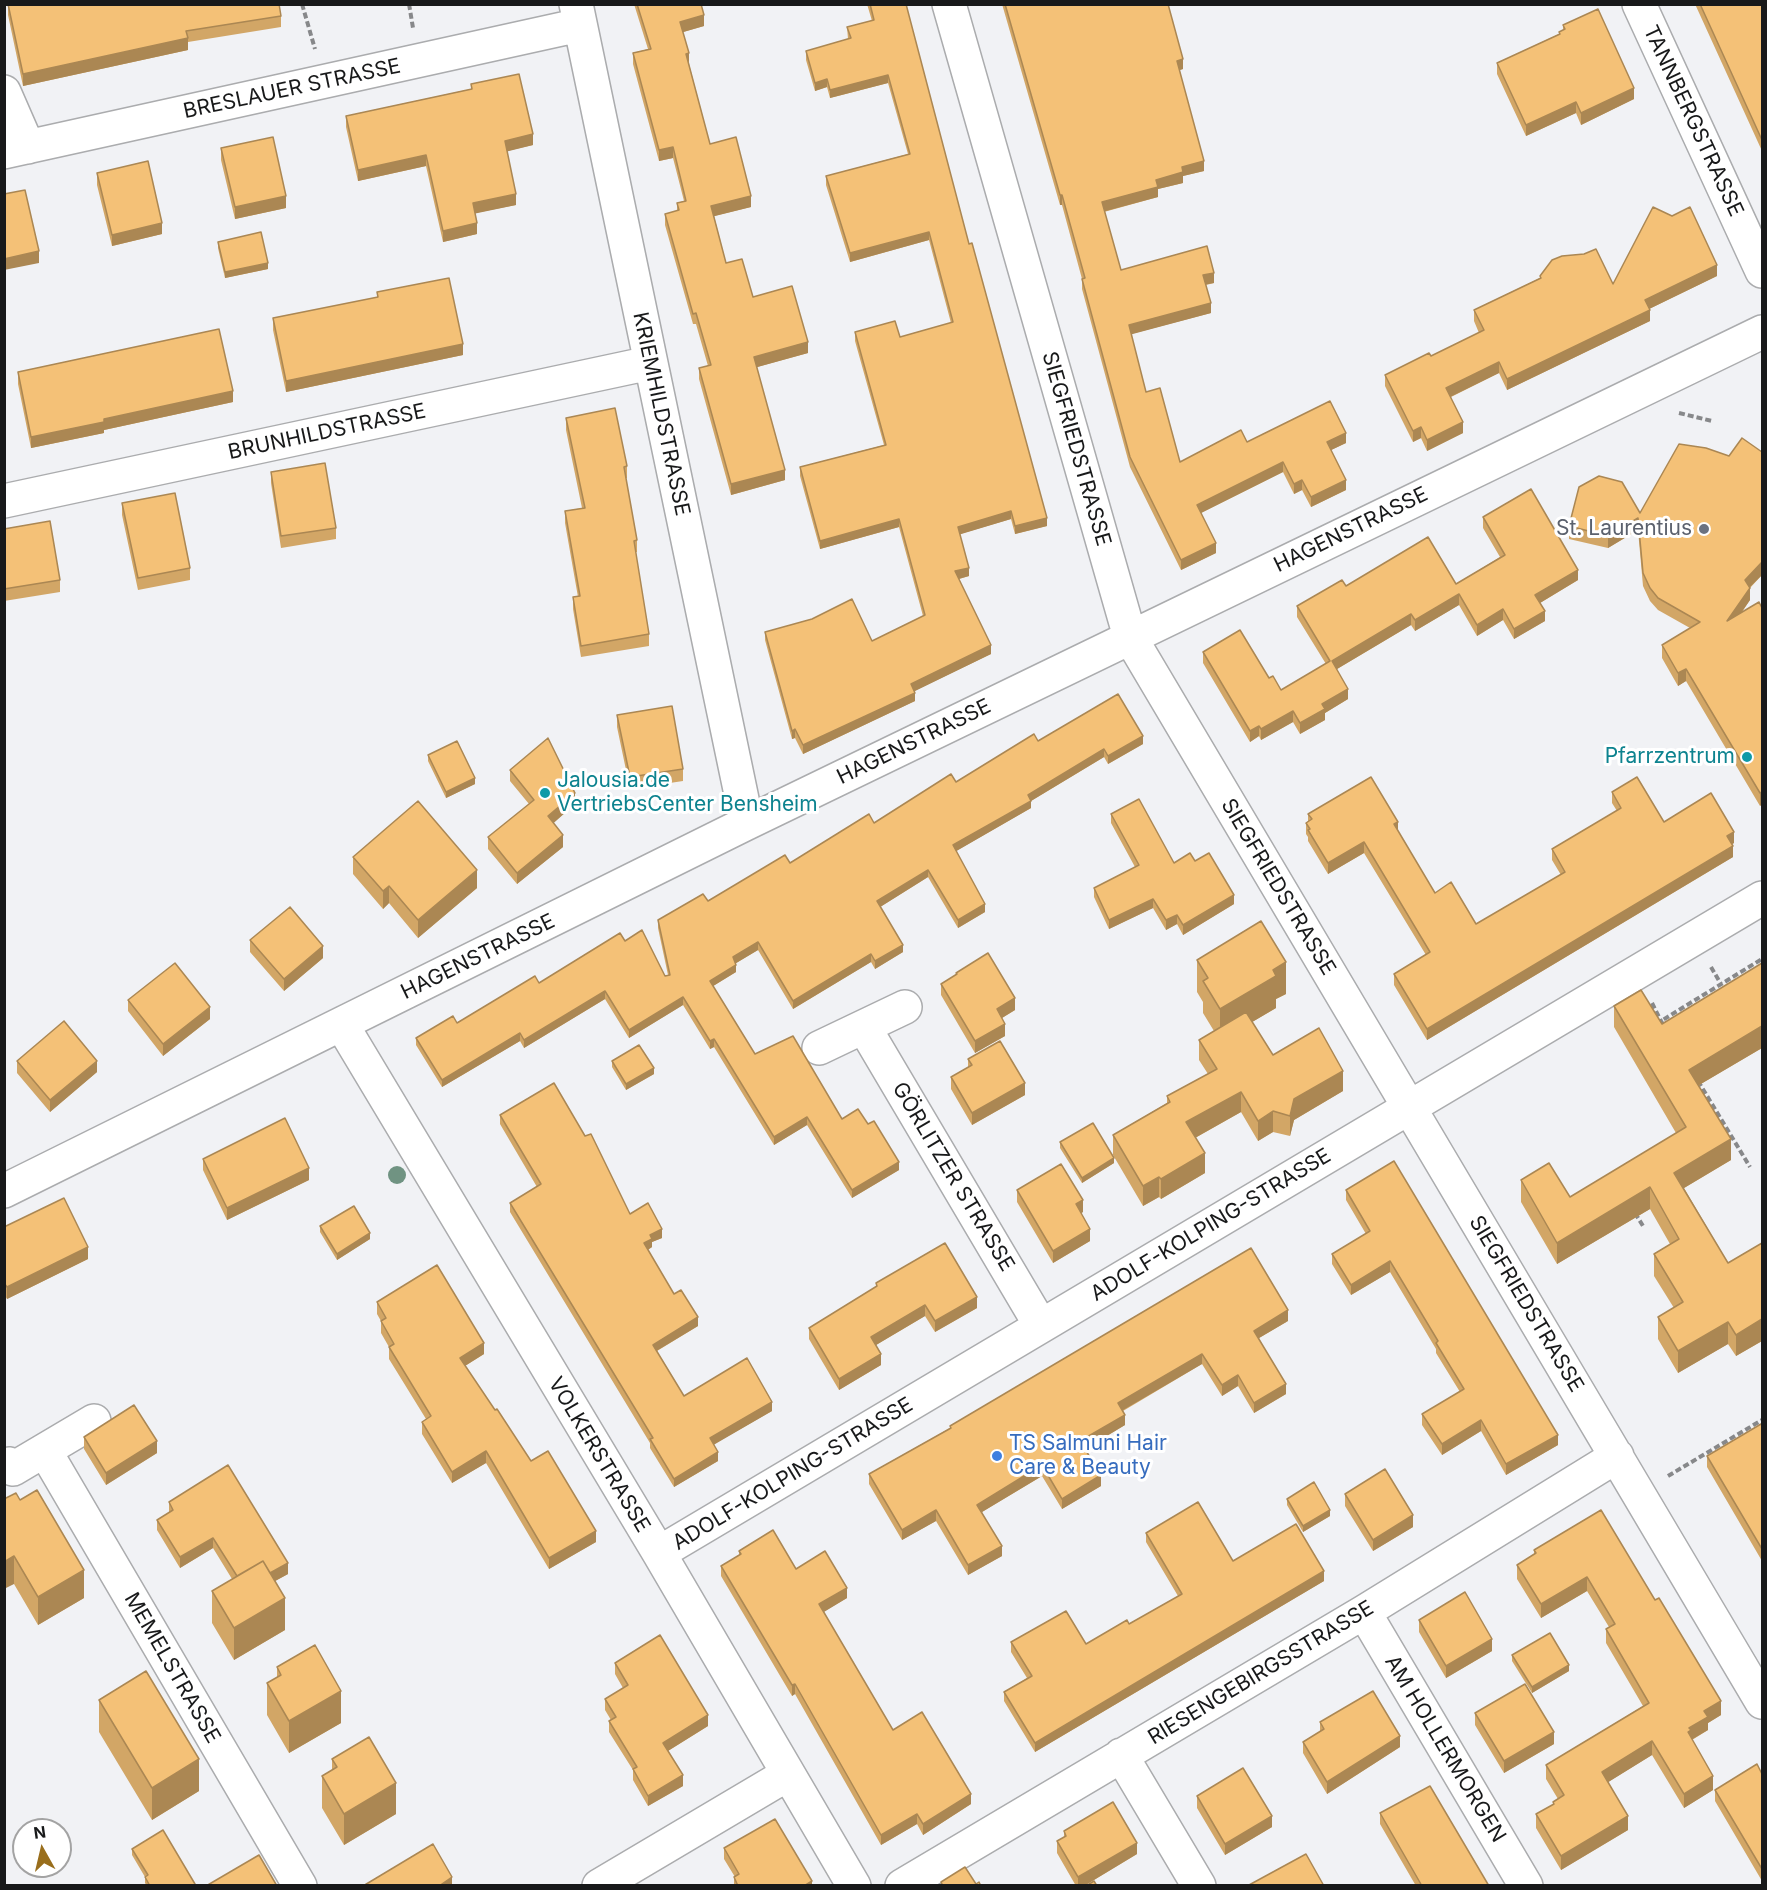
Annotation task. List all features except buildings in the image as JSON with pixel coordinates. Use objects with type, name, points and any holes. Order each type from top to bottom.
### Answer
[{"type":"street","name":"SIEGFRIEDSTRASSE","points":[[949,4],[1130,637],[1762,1702]]},
{"type":"street","name":"TANNBERGSTRASSE","points":[[1639,4],[1762,271]]},
{"type":"street","name":"BRESLAUER STRASSE","points":[[16,149],[324,82],[578,15]]},
{"type":"street","name":"KRIEMHILDSTRASSE","points":[[578,15],[747,823]]},
{"type":"street","points":[[4,92],[16,149]]},
{"type":"street","name":"HAGENSTRASSE","points":[[4,1191],[747,823],[1762,332]]},
{"type":"street","name":"BRUNHILDSTRASSE","points":[[4,501],[650,363]]},
{"type":"street","name":"ADOLF-KOLPING-STRASSE","points":[[659,1553],[1762,897]]},
{"type":"street","points":[[819,1048],[905,1007]]},
{"type":"street","name":"VOLKERSTRASSE","points":[[342,1025],[659,1553],[854,1886]]},
{"type":"street","name":"GÖRLITZER STRASSE","points":[[864,1028],[1041,1326]]},
{"type":"street","points":[[9,1464],[13,1469],[94,1421]]},
{"type":"street","name":"MEMELSTRASSE","points":[[45,1451],[300,1886]]},
{"type":"street","name":"RIESENGEBIRGSSTRASSE","points":[[902,1886],[1364,1612],[1617,1456]]},
{"type":"street","name":"AM HOLLERMORGEN","points":[[1364,1612],[1526,1886]]},
{"type":"street","points":[[1121,1755],[1199,1886]]},
{"type":"street","points":[[599,1886],[788,1774]]},
{"type":"path","points":[[302,4],[324,82]]},
{"type":"path","points":[[1672,411],[1712,421]]},
{"type":"path","points":[[1667,1030],[1661,1021],[1762,959]]},
{"type":"path","points":[[1696,1079],[1750,1167]]},
{"type":"path","points":[[1631,1207],[1643,1226]]},
{"type":"path","points":[[1639,1494],[1762,1420]]},
{"type":"place","name":"St. Laurentius","points":[[1704,529]]},
{"type":"place","name":"Pfarrzentrum","points":[[1747,757]]},
{"type":"place","name":"Jalousia.de VertriebsCenter Bensheim","points":[[545,793]]},
{"type":"place","name":"TS Salmuni Hair Care & Beauty","points":[[997,1456]]}]
